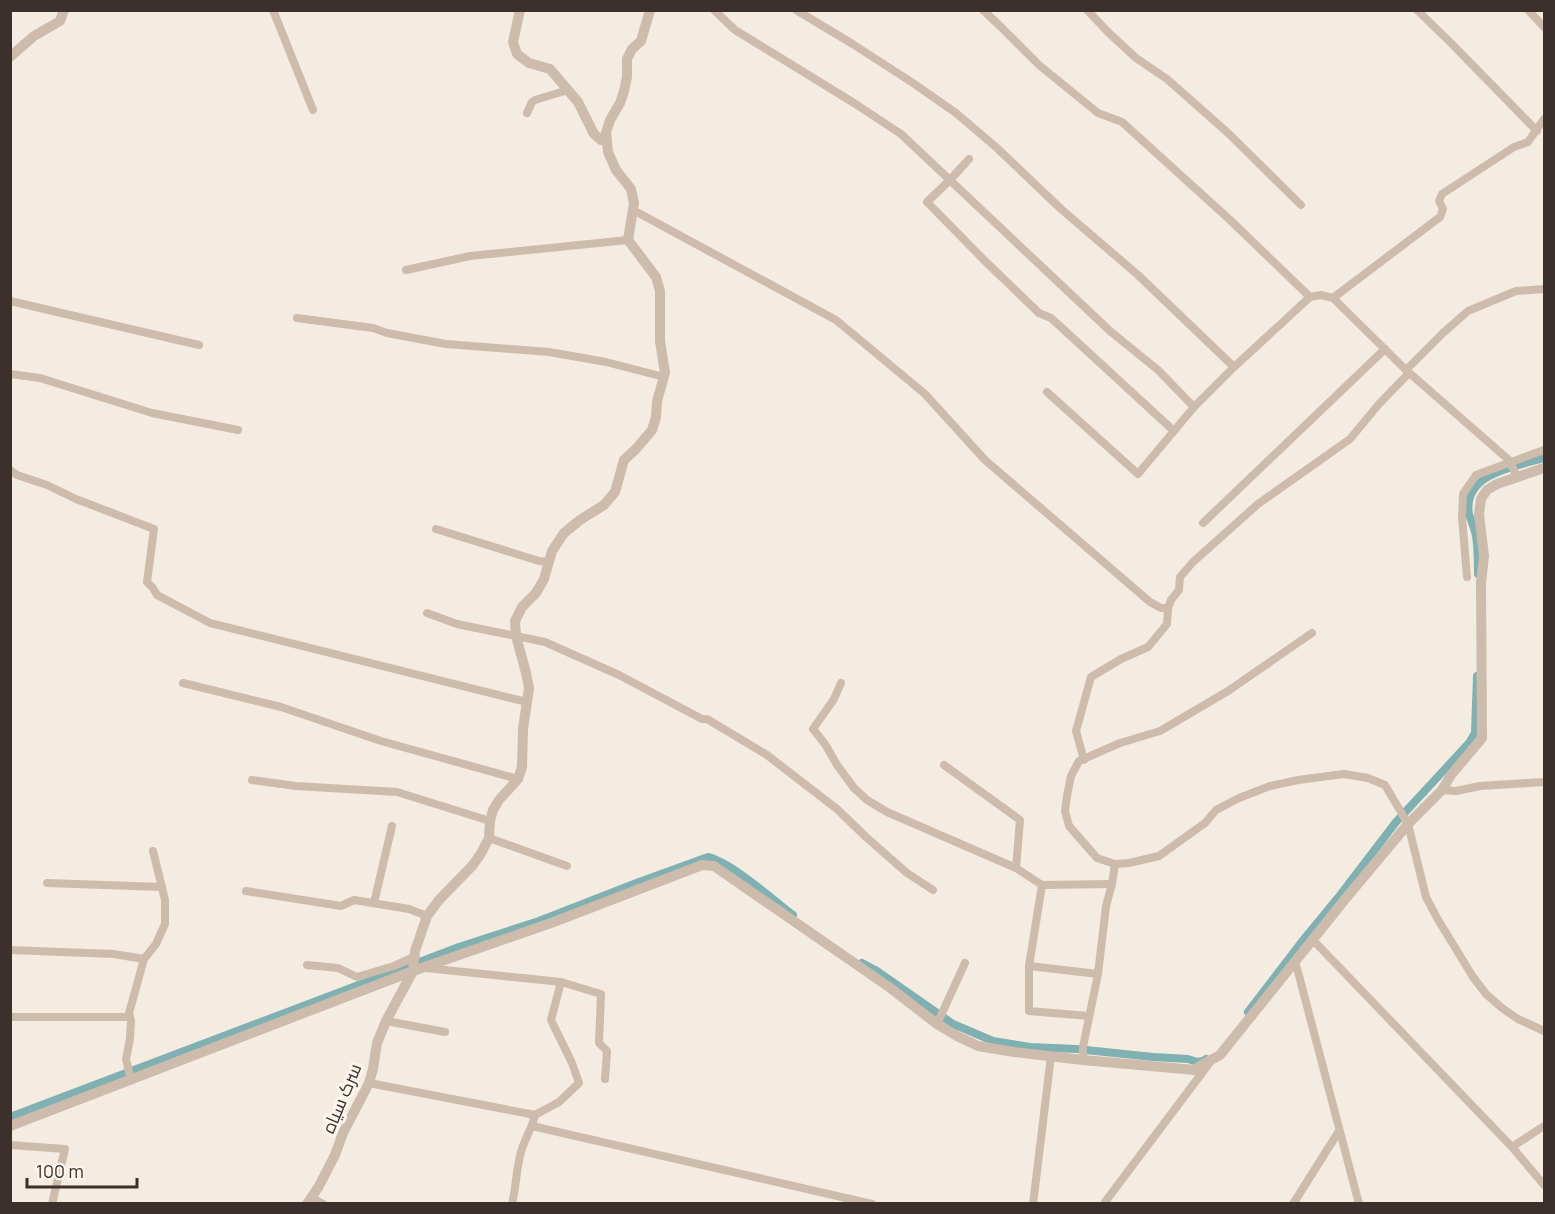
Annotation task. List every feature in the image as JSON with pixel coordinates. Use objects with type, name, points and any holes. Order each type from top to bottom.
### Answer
[{"type":"street","points":[[10,57],[34,36],[60,21],[64,10]]},
{"type":"street","points":[[273,10],[313,110]]},
{"type":"street","points":[[520,10],[513,42],[517,54],[529,63],[550,69],[578,102],[594,134],[601,140],[606,140]]},
{"type":"street","points":[[246,891],[341,906],[354,900],[409,909],[427,916],[480,855],[489,837],[493,810],[518,779],[522,767],[523,729],[529,688],[516,636],[515,621],[522,607],[536,593],[544,579],[552,551],[564,533],[604,505],[615,492],[624,460],[636,450],[652,430],[657,417],[657,401],[665,373],[660,341],[660,291],[656,278],[628,240],[634,203],[631,189],[616,170],[608,152],[606,140],[609,120],[620,103],[624,91],[627,59],[632,49],[641,41],[650,10]]},
{"type":"street","points":[[714,10],[735,30],[901,134],[1110,331],[1158,370],[1194,407]]},
{"type":"street","points":[[796,10],[904,77],[956,113],[997,148],[1061,209],[1138,275],[1234,367]]},
{"type":"street","points":[[983,10],[1039,65],[1098,113],[1122,122],[1229,219],[1310,297]]},
{"type":"street","points":[[1087,10],[1136,58],[1167,79],[1228,133],[1301,205]]},
{"type":"street","points":[[1417,10],[1537,130]]},
{"type":"street","points":[[1528,10],[1545,27]]},
{"type":"street","points":[[527,113],[535,100],[568,90]]},
{"type":"street","points":[[1333,298],[1440,217],[1443,209],[1439,201],[1442,194],[1514,147],[1528,142],[1545,118]]},
{"type":"street","points":[[969,159],[927,202],[1039,313],[1057,323],[1174,431]]},
{"type":"street","points":[[633,210],[836,320],[926,394],[985,460],[1150,602],[1161,608],[1168,608]]},
{"type":"street","points":[[406,270],[470,256],[628,240]]},
{"type":"street","points":[[1084,759],[1076,731],[1091,677],[1121,658],[1148,647],[1167,624],[1168,608],[1179,590],[1180,577],[1193,562],[1258,504],[1350,439],[1407,371],[1443,333],[1468,311],[1516,291],[1545,289]]},
{"type":"street","points":[[1047,392],[1138,474],[1194,407],[1234,367],[1310,297],[1321,295],[1333,298],[1407,371],[1510,461],[1513,469]]},
{"type":"street","points":[[10,301],[199,345]]},
{"type":"street","points":[[297,318],[373,328],[387,333],[446,344],[549,352],[606,362],[664,378]]},
{"type":"street","points":[[1203,523],[1385,349]]},
{"type":"street","points":[[10,374],[40,378],[152,413],[238,429]]},
{"type":"street","points":[[10,1126],[130,1076],[415,965],[551,923],[702,866],[714,866],[889,987],[940,1019],[957,1036],[978,1046],[1051,1056],[1082,1054],[1195,1070],[1220,1055],[1294,964],[1404,818],[1442,790],[1451,775],[1482,738],[1481,583],[1484,556],[1479,514],[1482,499],[1487,490],[1513,469],[1545,450]]},
{"type":"street","points":[[1467,577],[1462,517],[1463,494],[1476,475],[1513,469],[1545,468]]},
{"type":"street","points":[[10,470],[17,475],[154,529],[147,582],[157,595],[210,623],[527,702]]},
{"type":"street","points":[[436,529],[539,561],[549,562]]},
{"type":"street","points":[[427,613],[458,624],[545,642],[619,675],[702,719],[706,719],[766,755],[837,809],[908,873],[933,890]]},
{"type":"street","points":[[1312,633],[1184,718],[1160,731],[1120,743],[1079,761],[1071,776],[1066,796],[1065,811],[1070,826],[1097,858],[1115,864],[1129,863],[1159,856],[1205,823],[1216,810],[1270,786],[1344,774],[1368,778],[1385,785],[1404,818],[1426,897],[1473,977],[1486,994],[1502,1008],[1518,1019],[1545,1031]]},
{"type":"street","points":[[183,683],[281,707],[381,741],[518,779]]},
{"type":"street","points":[[841,683],[834,699],[813,729],[854,788],[867,800],[887,812],[1016,868],[1042,885],[1112,884]]},
{"type":"street","points":[[944,765],[1020,820],[1016,868]]},
{"type":"street","points":[[252,780],[296,786],[397,792],[490,821]]},
{"type":"street","points":[[1442,790],[1456,791],[1480,786],[1545,782]]},
{"type":"street","points":[[374,903],[392,826]]},
{"type":"street","points":[[489,837],[567,866]]},
{"type":"street","points":[[130,1076],[126,1059],[130,1039],[129,1013],[144,959],[156,944],[165,924],[165,900],[153,851]]},
{"type":"street","points":[[1082,1054],[1098,974],[1106,906],[1115,864]]},
{"type":"street","points":[[46,883],[162,887]]},
{"type":"street","points":[[1042,885],[1029,966],[1029,1011],[1089,1016]]},
{"type":"street","name":"سرک سیاه","points":[[309,1200],[319,1186],[369,1083],[374,1069],[377,1043],[415,965],[427,916]]},
{"type":"street","points":[[1312,940],[1512,1147],[1545,1185]]},
{"type":"street","points":[[10,950],[114,954],[144,959]]},
{"type":"street","points":[[940,1019],[965,963]]},
{"type":"street","points":[[1294,964],[1297,968],[1359,1203]]},
{"type":"street","points":[[307,965],[338,968],[357,977],[394,966],[415,965],[561,982],[601,994],[600,1043],[607,1051],[605,1080]]},
{"type":"street","points":[[1029,966],[1098,974]]},
{"type":"street","points":[[369,1083],[535,1115],[560,1102],[579,1083],[551,1020],[561,982]]},
{"type":"street","points":[[10,1017],[130,1017]]},
{"type":"street","points":[[386,1021],[445,1032]]},
{"type":"street","points":[[1033,1203],[1051,1056]]},
{"type":"street","points":[[1106,1203],[1211,1061]]},
{"type":"street","points":[[512,1203],[519,1157],[535,1115]]},
{"type":"street","points":[[532,1126],[872,1203]]},
{"type":"street","points":[[1512,1147],[1545,1126]]},
{"type":"street","points":[[1293,1203],[1339,1131]]},
{"type":"street","points":[[10,1145],[64,1149],[52,1203]]},
{"type":"street","points":[[309,1200],[323,1203]]},
{"type":"waterway","points":[[1478,574],[1476,536],[1469,514],[1469,500],[1474,489],[1483,480],[1507,468],[1544,458]]},
{"type":"waterway","points":[[1248,1012],[1396,822],[1469,743],[1475,733],[1477,676]]},
{"type":"waterway","points":[[10,1117],[459,947],[539,921],[708,857],[740,874],[793,915]]},
{"type":"waterway","points":[[862,963],[953,1024],[993,1041],[1030,1047],[1188,1059],[1197,1062],[1206,1059]]}]
